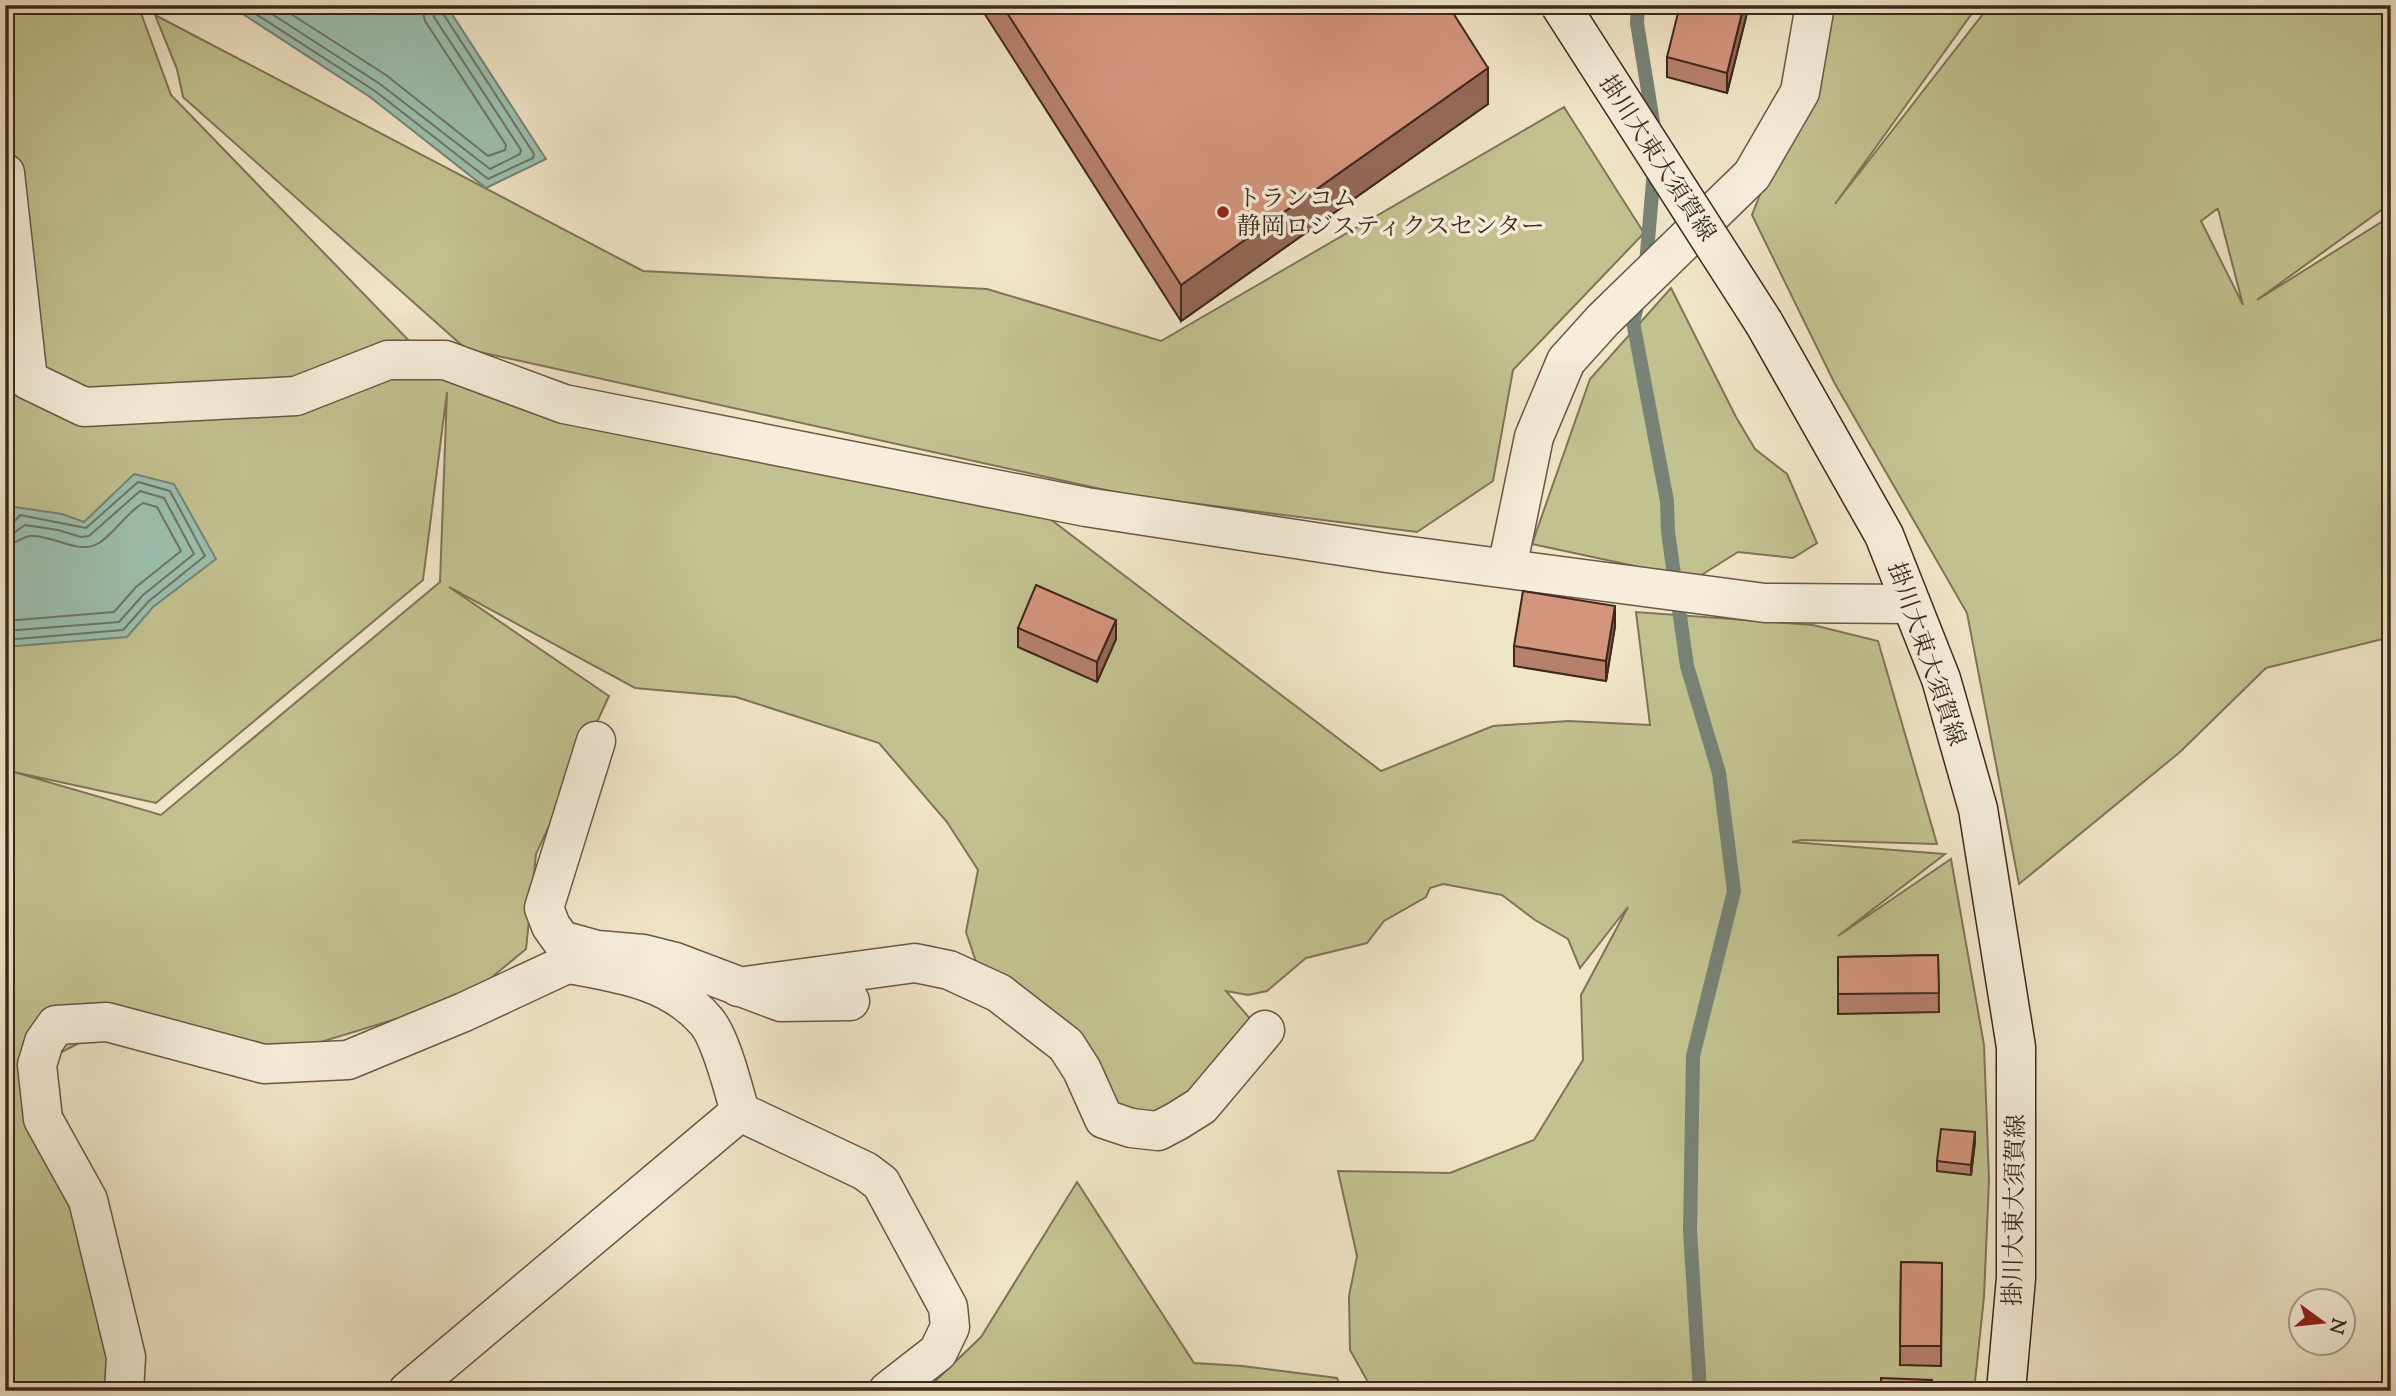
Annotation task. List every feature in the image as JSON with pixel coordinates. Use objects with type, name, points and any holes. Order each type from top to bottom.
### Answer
[{"type":"street","name":"掛川大東大須賀線","points":[[1560,5],[1764,323],[1884,535],[1941,679],[1978,809],[2016,1047],[2016,1278],[2006,1391]]},
{"type":"street","points":[[1507,568],[1534,437],[1566,361],[1603,320],[1752,175],[1800,92],[1815,5]]},
{"type":"street","points":[[5,173],[28,380],[84,407],[296,396],[388,360],[445,360],[564,404],[1086,507],[1765,603],[1911,604]]},
{"type":"street","points":[[596,741],[544,908],[551,926],[561,940],[583,957],[652,983],[681,999],[707,1022],[727,1065],[740,1112],[865,1171],[881,1183],[948,1307],[950,1327],[938,1352],[888,1391]]},
{"type":"street","points":[[124,1391],[126,1357],[88,1200],[43,1119],[37,1065],[44,1042],[56,1025],[107,1022],[264,1064],[348,1060],[464,1012],[583,957],[643,954],[675,962],[781,1002],[850,1000]]},
{"type":"street","points":[[738,987],[915,963],[948,970],[999,993],[1066,1045],[1082,1070],[1104,1119],[1130,1128],[1158,1131],[1201,1106],[1265,1030]]},
{"type":"street","points":[[408,1391],[740,1112]]},
{"type":"green space","points":[[5,5],[138,5],[171,95],[447,380],[1016,493],[1381,771],[1493,726],[1569,721],[1650,725],[1636,612],[1813,625],[1878,641],[1937,844],[1801,840],[1792,842],[1945,854],[1838,936],[1951,859],[1984,1045],[1989,1180],[1984,1297],[1974,1391],[1373,1391],[1350,1350],[1349,1296],[1357,1256],[1338,1171],[1450,1173],[1534,1140],[1583,1060],[1581,995],[1628,907],[1580,968],[1568,939],[1535,920],[1502,895],[1443,884],[1430,888],[1426,897],[1384,921],[1367,943],[1306,958],[1267,991],[1248,995],[1226,991],[1253,1022],[1201,1106],[1112,1122],[984,986],[966,932],[978,870],[947,822],[879,743],[736,697],[635,688],[449,587],[609,696],[536,854],[526,949],[468,997],[285,1053],[140,1012],[38,1064],[121,1391],[5,1391]],"holes":[[[447,392],[440,582],[161,815],[14,772],[156,803],[423,580]]]},
{"type":"green space","points":[[1815,5],[1978,5],[1835,204],[1990,5],[2391,5],[2391,203],[2257,300],[2391,216],[2391,637],[2266,668],[2180,752],[2019,884],[1967,613],[1834,382],[1752,215],[1800,92]],"holes":[[[2218,209],[2243,305],[2201,221]]]},
{"type":"green space","points":[[155,15],[643,271],[987,289],[1161,341],[1564,107],[1644,233],[1513,370],[1493,481],[1417,532],[1128,495],[466,349],[183,97],[177,69]]},
{"type":"green space","points":[[1671,288],[1755,449],[1787,474],[1817,543],[1793,558],[1738,552],[1695,579],[1532,544],[1590,379]]},
{"type":"green space","points":[[1077,1182],[1194,1363],[1337,1378],[1342,1391],[925,1391],[981,1337]]},
{"type":"water","points":[[229,5],[446,5],[546,159],[486,188],[370,97]]},
{"type":"water","points":[[134,474],[174,484],[216,559],[153,607],[127,637],[5,647],[5,523],[15,507],[62,514],[84,522]]},
{"type":"building","name":"トランコム 静岡ロジスティクスセンター","points":[[1002,5],[1448,5],[1488,68],[1181,285]]},
{"type":"building","points":[[1680,5],[1744,5],[1727,73],[1667,57]]},
{"type":"building","points":[[1036,585],[1116,620],[1097,662],[1018,628]]},
{"type":"building","points":[[1523,591],[1615,606],[1606,661],[1514,646]]},
{"type":"building","points":[[1938,955],[1939,993],[1838,994],[1838,957]]},
{"type":"building","points":[[1941,1129],[1975,1132],[1971,1165],[1937,1161]]},
{"type":"building","points":[[1901,1262],[1942,1263],[1941,1346],[1900,1346]]},
{"type":"building","points":[[1881,1378],[1932,1380],[1931,1391],[1881,1391]]},
{"type":"waterway","points":[[1638,5],[1637,23],[1654,128]]},
{"type":"waterway","points":[[1646,264],[1654,170]]},
{"type":"waterway","points":[[1639,298],[1633,322],[1667,501],[1668,532],[1687,666],[1719,773],[1734,891],[1693,1056],[1690,1231],[1700,1391]]},
{"type":"place","name":"トランコム 静岡ロジスティクスセンター","points":[[1223,212]]}]
